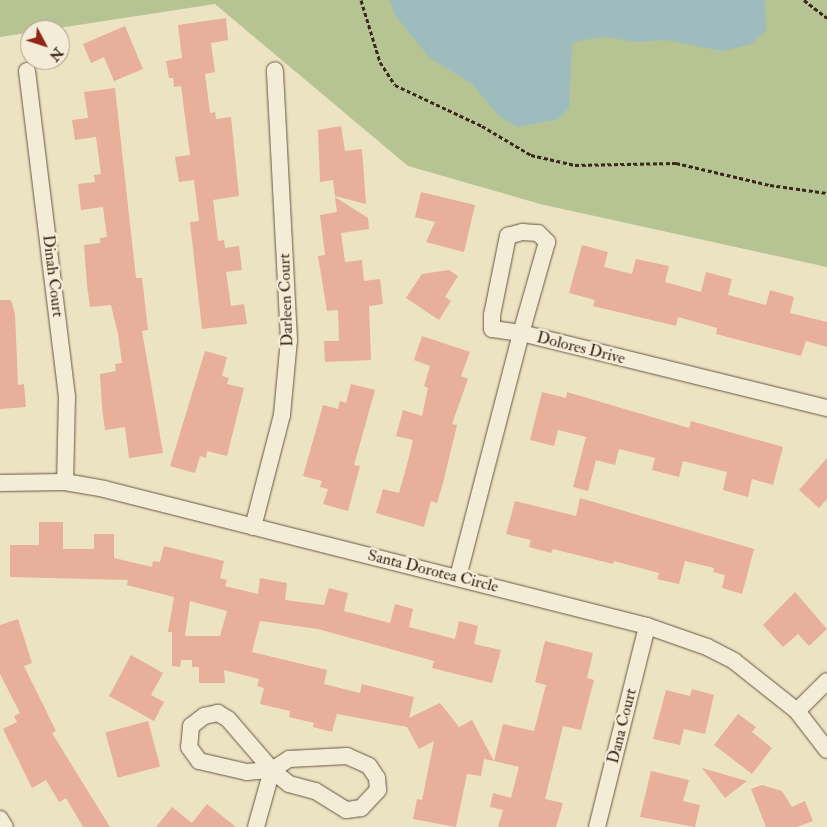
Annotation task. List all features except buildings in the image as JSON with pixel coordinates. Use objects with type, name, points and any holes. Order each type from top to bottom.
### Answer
[{"type":"street","name":"Darleen Court","points":[[253,527],[282,415],[289,340],[275,70]]},
{"type":"street","name":"Dinah Court","points":[[27,71],[67,396],[65,482]]},
{"type":"street","points":[[538,233],[547,242],[521,333],[492,329],[492,315],[508,236],[538,233]]},
{"type":"street","name":"Dolores Drive","points":[[458,577],[521,333],[827,408]]},
{"type":"street","name":"Santa Dorotea Circle","points":[[0,483],[65,482],[458,577],[647,626],[734,661],[797,711],[827,750]]},
{"type":"street","name":"Dana Court","points":[[598,827],[647,626]]},
{"type":"street","points":[[797,711],[827,681]]},
{"type":"street","points":[[272,770],[247,772],[199,761],[189,747],[191,726],[204,716],[218,713],[228,719],[272,770],[289,784],[315,791],[346,810],[361,808],[378,790],[377,778],[369,766],[347,756],[289,759],[272,770]]},
{"type":"street","points":[[256,827],[272,770]]},
{"type":"street","points":[[0,819],[5,827]]},
{"type":"path","points":[[361,0],[380,62],[395,84],[482,126],[531,154],[575,165],[676,163],[770,185],[827,193]]},
{"type":"path","points":[[804,0],[827,18]]},
{"type":"green space","points":[[0,0],[827,0],[827,267],[540,204],[408,166],[215,4],[70,26],[70,20],[20,20],[20,34],[0,37]]},
{"type":"water","points":[[390,0],[765,0],[766,31],[751,44],[723,51],[666,40],[637,42],[604,37],[578,41],[572,45],[569,108],[558,119],[518,127],[500,117],[471,83],[430,58],[395,15]]}]
